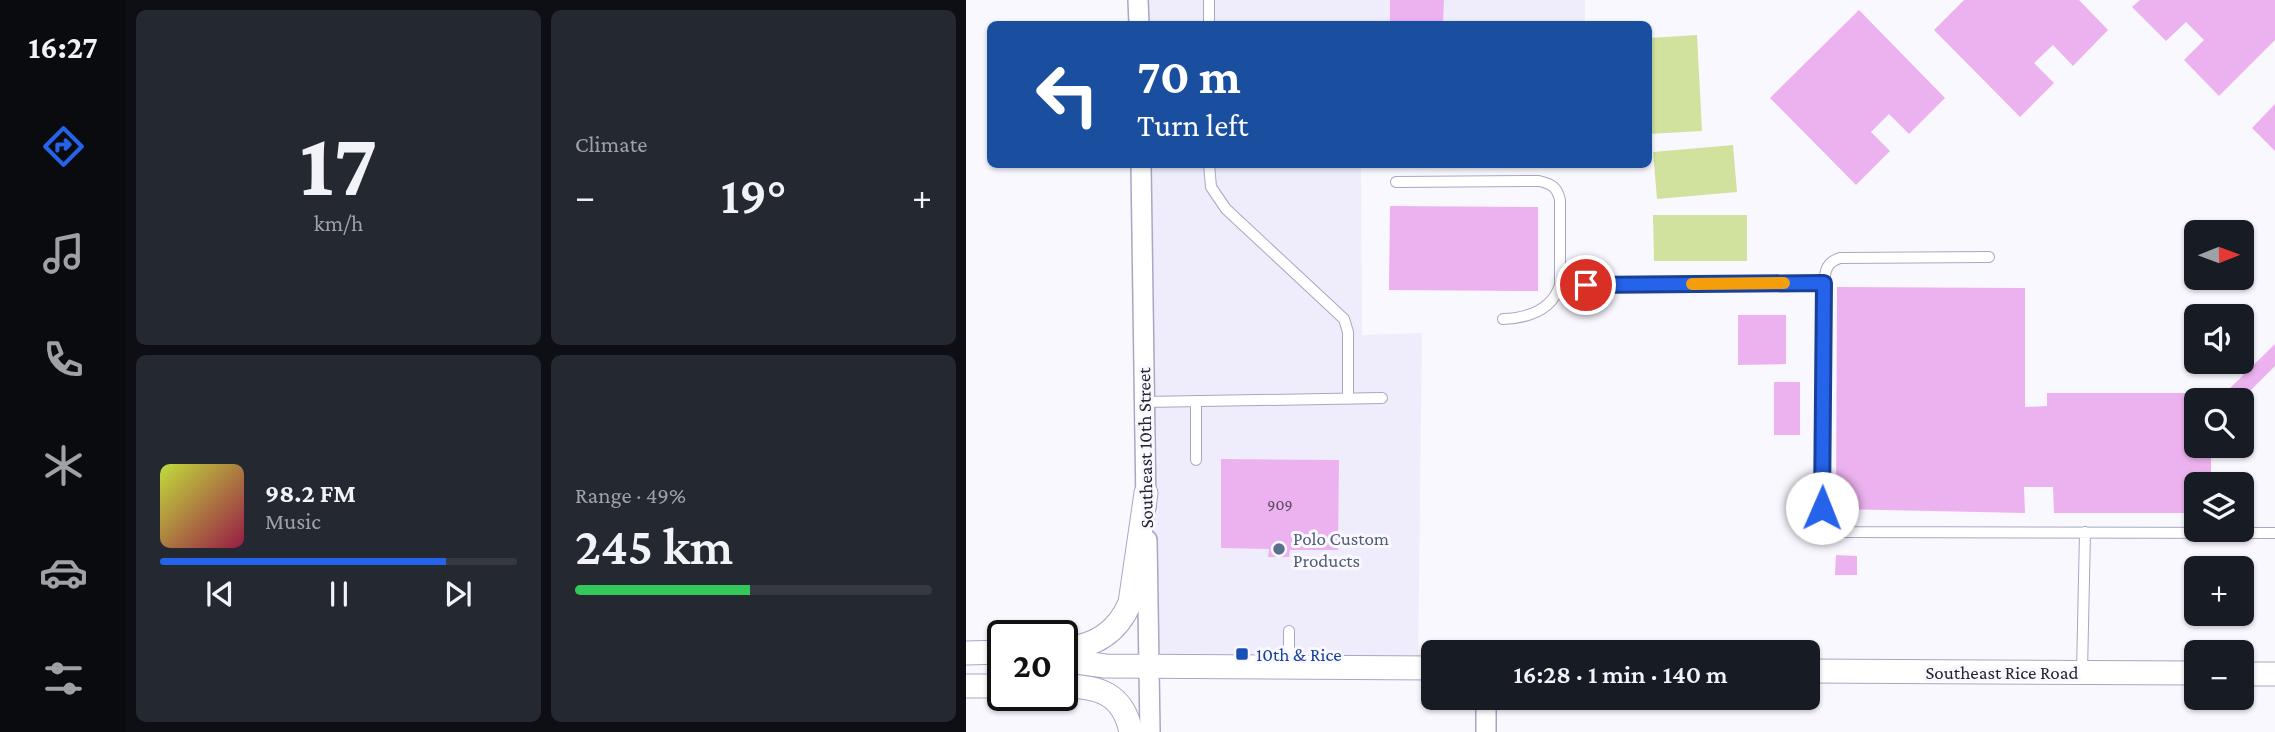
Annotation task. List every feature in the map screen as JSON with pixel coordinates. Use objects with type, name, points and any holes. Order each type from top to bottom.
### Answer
[{"type":"street","points":[[1138,0],[1139,21]]},
{"type":"street","name":"Southeast 10th Street","points":[[1141,168],[1150,732]]},
{"type":"street","points":[[1078,648],[1104,637],[1123,618],[1129,603],[1146,493]]},
{"type":"street","points":[[966,653],[987,652]]},
{"type":"street","points":[[1078,662],[1105,666],[1421,668]]},
{"type":"street","points":[[1078,672],[1105,666]]},
{"type":"street","name":"Southeast Rice Road","points":[[1820,671],[2184,673]]},
{"type":"street","points":[[2254,674],[2275,674]]},
{"type":"street","points":[[966,686],[987,686]]},
{"type":"street","points":[[1078,686],[1087,686],[1109,695],[1120,705],[1128,719],[1131,732]]},
{"type":"street","points":[[1486,710],[1486,732]]},
{"type":"lane","points":[[1209,0],[1209,21]]},
{"type":"lane","points":[[1209,168],[1211,187],[1221,203],[1345,319],[1348,332],[1348,399]]},
{"type":"lane","points":[[1396,182],[1539,181],[1550,183],[1557,189],[1560,200],[1560,285],[1550,302],[1542,309],[1519,318],[1503,318]]},
{"type":"lane","points":[[1990,257],[1840,258],[1827,267],[1824,283],[1822,508],[1826,522],[1832,528],[1842,532],[2275,533]]},
{"type":"lane","points":[[1560,285],[1824,283]]},
{"type":"lane","points":[[1144,402],[1382,398]]},
{"type":"lane","points":[[1196,401],[1196,460]]},
{"type":"lane","points":[[2082,672],[2085,532]]},
{"type":"lane","points":[[1289,631],[1289,667]]},
{"type":"shaded area","points":[[1139,0],[1585,0],[1585,21],[1139,21]]},
{"type":"shaded area","points":[[1141,168],[1361,168],[1362,335],[1422,333],[1418,668],[1149,666]]},
{"type":"green space","points":[[1697,35],[1702,131],[1652,134],[1652,38]]},
{"type":"green space","points":[[1733,145],[1737,192],[1657,199],[1653,152]]},
{"type":"green space","points":[[1653,215],[1747,215],[1747,261],[1654,261]]},
{"type":"building","points":[[1390,0],[1444,0],[1443,21],[1390,21]]},
{"type":"building","points":[[1964,0],[2079,0],[2108,30],[2073,66],[2053,45],[2034,63],[2054,83],[2020,117],[1934,30]]},
{"type":"building","points":[[2140,0],[2275,0],[2275,40],[2219,96],[2184,60],[2204,40],[2186,22],[2166,41],[2132,7]]},
{"type":"building","points":[[1859,10],[1945,98],[1909,134],[1889,114],[1871,132],[1890,151],[1856,185],[1770,98]]},
{"type":"building","points":[[2275,104],[2275,151],[2252,128]]},
{"type":"building","points":[[1390,206],[1538,207],[1538,291],[1389,290]]},
{"type":"building","points":[[1837,287],[2025,288],[2025,407],[2047,406],[2047,393],[2184,393],[2184,458],[2211,458],[2211,472],[2184,472],[2184,513],[2054,513],[2053,487],[2024,487],[2025,513],[1836,509]]},
{"type":"building","points":[[1738,315],[1786,315],[1786,364],[1738,365]]},
{"type":"building","points":[[2275,344],[2275,366],[2253,388],[2230,388],[2244,374],[2254,374],[2254,365]]},
{"type":"building","points":[[1774,382],[1800,382],[1800,435],[1774,435]]},
{"type":"building","points":[[1221,459],[1339,460],[1338,550],[1290,550],[1289,557],[1268,557],[1269,549],[1221,548]]},
{"type":"building","points":[[1836,555],[1857,556],[1857,575],[1835,575]]},
{"type":"slow traffic","points":[[1692,284],[1784,283]]},
{"type":"place","name":"Polo Custom Products","points":[[1279,549]]},
{"type":"place","name":"10th & Rice","points":[[1242,654]]},
{"type":"route","points":[[1586,285],[1824,283],[1822,508]]}]
